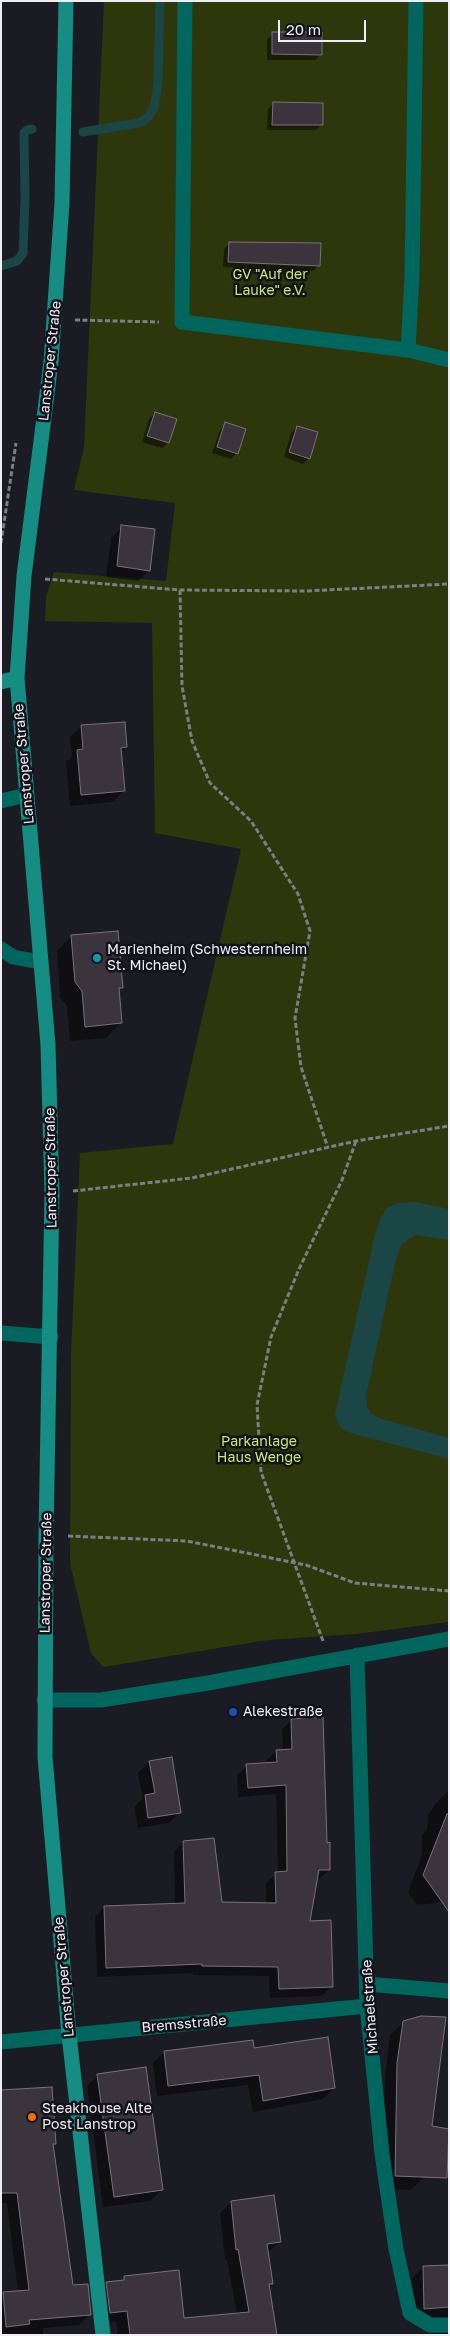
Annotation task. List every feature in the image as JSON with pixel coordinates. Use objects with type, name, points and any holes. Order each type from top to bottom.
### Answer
[{"type":"street","name":"Lanstroper Straße","points":[[66,1],[62,203],[52,362],[24,576],[17,678],[48,1045],[52,1193],[44,1700],[48,1809],[69,2035],[103,2335]]},
{"type":"street","points":[[184,1],[182,322],[408,350],[449,360]]},
{"type":"street","points":[[408,350],[412,266],[416,1]]},
{"type":"street","points":[[1,682],[17,678]]},
{"type":"street","points":[[1,801],[26,795]]},
{"type":"street","points":[[1,949],[14,957],[40,962]]},
{"type":"street","points":[[1,1333],[51,1337]]},
{"type":"street","points":[[44,1700],[101,1700],[208,1683],[449,1639]]},
{"type":"street","name":"Michaelstraße","points":[[357,1655],[367,2006],[382,2154],[396,2249],[410,2313],[430,2325],[449,2325]]},
{"type":"street","points":[[367,1984],[449,1991]]},
{"type":"street","name":"Bremsstraße","points":[[1,2042],[367,2006]]},
{"type":"path","points":[[54,320],[182,322]]},
{"type":"path","points":[[1,543],[17,435]]},
{"type":"path","points":[[24,576],[180,590],[306,591],[449,584]]},
{"type":"path","points":[[180,590],[182,686],[192,741],[210,783],[251,821],[298,894],[310,931],[296,1018],[301,1067],[328,1148]]},
{"type":"path","points":[[52,1193],[192,1178],[356,1141],[449,1126]]},
{"type":"path","points":[[330,1660],[261,1472],[257,1405],[271,1337],[299,1269],[342,1180],[356,1141]]},
{"type":"path","points":[[46,1536],[187,1541],[294,1562],[355,1583],[449,1591]]},
{"type":"green space","name":"Parkanlage Haus Wenge","points":[[104,1],[449,1],[449,1622],[356,1634],[268,1640],[103,1667],[91,1653],[70,1563],[71,1354],[80,1153],[173,1144],[241,849],[155,833],[152,623],[45,621],[46,597],[54,572],[166,581],[175,503],[74,490],[84,447]]},
{"type":"shaded area","points":[[416,1202],[449,1209],[449,1240],[415,1235],[402,1244],[395,1263],[366,1396],[367,1407],[371,1414],[382,1419],[449,1438],[449,1459],[347,1432],[340,1427],[335,1414],[376,1230],[387,1208],[397,1203]]},
{"type":"building","points":[[272,32],[322,32],[322,55],[272,54]]},
{"type":"building","points":[[273,102],[323,103],[323,125],[272,125]]},
{"type":"building","points":[[229,242],[321,243],[320,266],[228,262]]},
{"type":"building","points":[[155,412],[177,419],[169,443],[147,436]]},
{"type":"building","points":[[225,422],[246,429],[238,454],[217,447]]},
{"type":"building","points":[[297,426],[318,432],[310,459],[289,452]]},
{"type":"building","points":[[121,525],[155,529],[150,571],[117,566]]},
{"type":"building","points":[[125,722],[127,747],[121,748],[125,791],[81,795],[77,750],[83,749],[81,725]]},
{"type":"building","name":"Marienheim (Schwesternheim St. Michael)","points":[[118,931],[123,988],[119,988],[122,1023],[85,1027],[82,991],[75,982],[71,935]]},
{"type":"building","points":[[323,1717],[327,1843],[330,1842],[330,1870],[319,1870],[310,1921],[331,1920],[333,1987],[279,1989],[278,1967],[202,1966],[202,1964],[106,1968],[104,1906],[185,1903],[183,1841],[214,1838],[222,1902],[276,1903],[275,1872],[287,1871],[286,1785],[248,1788],[246,1764],[277,1762],[276,1750],[292,1749],[291,1719]]},
{"type":"building","points":[[172,1757],[181,1813],[148,1818],[145,1795],[155,1793],[149,1761]]},
{"type":"building","points":[[447,1814],[449,1814],[449,1912],[423,1875]]},
{"type":"building","points":[[421,2016],[446,2017],[432,2126],[449,2129],[447,2178],[395,2176],[397,2063],[403,2021]]},
{"type":"building","points":[[328,2037],[335,2088],[263,2101],[259,2075],[168,2086],[164,2051],[253,2040],[254,2048]]},
{"type":"building","points":[[146,2067],[163,2190],[114,2197],[97,2074]]},
{"type":"building","points":[[52,2087],[56,2144],[53,2144],[73,2285],[88,2284],[91,2315],[29,2320],[30,2324],[6,2327],[3,2292],[29,2290],[17,2193],[1,2193],[1,2090]]},
{"type":"building","points":[[274,2195],[281,2242],[267,2244],[273,2284],[269,2284],[277,2335],[130,2335],[127,2311],[110,2313],[106,2282],[124,2280],[124,2276],[179,2270],[184,2318],[249,2312],[238,2249],[236,2250],[231,2201]]},
{"type":"building","points":[[449,2265],[449,2307],[424,2309],[423,2266]]},
{"type":"waterway","points":[[83,132],[139,123],[148,117],[154,108],[158,83],[160,1]]},
{"type":"waterway","points":[[1,266],[17,261],[23,253],[25,199],[24,133],[32,129]]},
{"type":"place","name":"Marienheim (Schwesternheim St. Michael)","points":[[97,958]]},
{"type":"place","name":"Alekestraße","points":[[233,1712]]},
{"type":"place","name":"Steakhouse Alte Post Lanstrop","points":[[32,2117]]},
{"type":"park label","name":"GV \"Auf der Lauke\" e.V.","points":[[270,284]]}]
